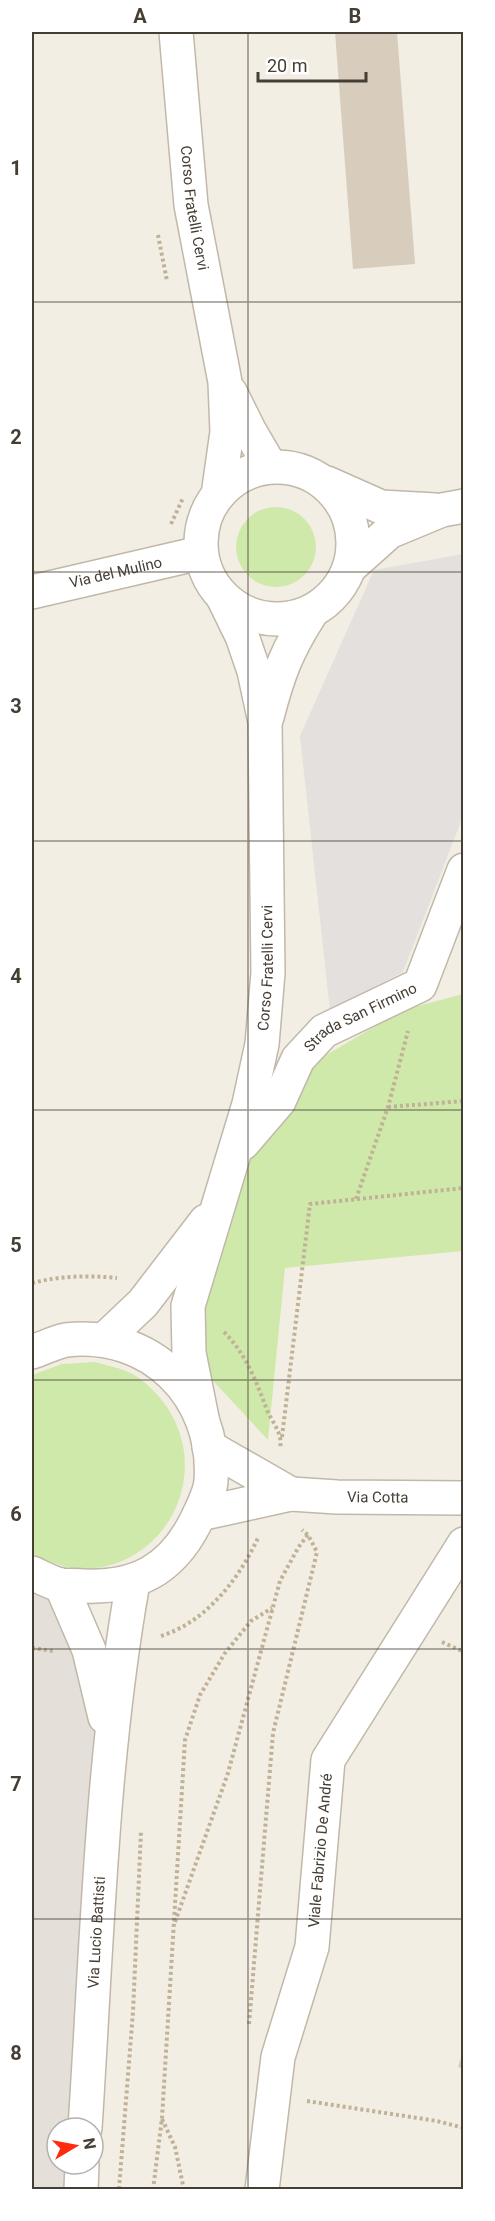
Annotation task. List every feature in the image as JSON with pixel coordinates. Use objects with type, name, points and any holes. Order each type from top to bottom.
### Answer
[{"type":"street","name":"Corso Fratelli Cervi","points":[[176,32],[191,205],[225,382],[227,432],[218,495]]},
{"type":"street","name":"Corso Fratelli Cervi","points":[[225,382],[270,466]]},
{"type":"street","points":[[325,483],[340,499],[349,516],[354,540],[351,566],[342,585],[330,599],[311,613],[288,620],[261,618],[238,609],[223,597],[209,578],[185,557],[202,529],[207,513],[218,495],[238,477],[270,466],[299,469],[381,507],[453,508]]},
{"type":"street","points":[[351,566],[389,532],[453,508]]},
{"type":"street","name":"Via del Mulino","points":[[32,592],[185,557]]},
{"type":"street","name":"Corso Fratelli Cervi","points":[[133,1582],[158,1569],[184,1543],[200,1514],[211,1482],[206,1432],[189,1353],[188,1306],[216,1208],[236,1151],[262,1044],[268,974],[266,722],[254,671],[223,597]]},
{"type":"street","name":"Corso Fratelli Cervi","points":[[266,722],[277,675],[292,642],[311,613]]},
{"type":"street","name":"Strada San Firmino","points":[[236,1151],[279,1101],[297,1059],[324,1031],[420,985],[464,870]]},
{"type":"street","name":"Corso Fratelli Cervi","points":[[104,1340],[143,1303],[216,1208]]},
{"type":"street","points":[[32,1353],[64,1341],[104,1340],[139,1350],[168,1369],[189,1393],[206,1432]]},
{"type":"street","name":"Via Cotta","points":[[206,1432],[291,1494]]},
{"type":"street","name":"Via Cotta","points":[[200,1514],[291,1494],[337,1497],[464,1498]]},
{"type":"street","name":"Viale Fabrizio De André","points":[[262,2190],[278,2057],[312,1947],[328,1760],[456,1561]]},
{"type":"street","points":[[46,1579],[101,1586],[133,1582]]},
{"type":"street","name":"Via Lucio Battisti","points":[[46,1579],[81,1628],[89,1650],[110,1737]]},
{"type":"street","name":"Via Lucio Battisti","points":[[86,2116],[110,1737],[133,1582]]},
{"type":"path","points":[[158,228],[167,283]]},
{"type":"path","points":[[183,497],[169,529],[167,546],[185,557]]},
{"type":"path","points":[[356,1199],[388,1107],[420,985]]},
{"type":"path","points":[[388,1107],[464,1101]]},
{"type":"path","points":[[282,1438],[310,1204],[464,1188]]},
{"type":"path","points":[[174,1926],[228,1773],[280,1581],[298,1548],[337,1497]]},
{"type":"path","points":[[249,2024],[273,1733],[317,1552],[308,1535],[300,1529]]},
{"type":"path","points":[[153,2190],[162,2118],[185,1740],[200,1695],[225,1653],[251,1621],[272,1608]]},
{"type":"path","points":[[274,2096],[436,2121],[464,2128]]},
{"type":"path","points":[[162,2118],[175,2147],[184,2190]]},
{"type":"shaded area","points":[[463,554],[463,816],[403,972],[330,1011],[300,736],[374,570]]},
{"type":"shaded area","points":[[32,1574],[61,1585],[110,1737],[86,2116],[45,2116],[45,2176],[82,2176],[81,2189],[32,2189]]},
{"type":"green space","points":[[268,507],[284,507],[305,518],[316,539],[316,555],[305,576],[284,587],[268,587],[254,581],[242,569],[236,555],[236,539],[242,525],[254,513]]},
{"type":"green space","points":[[463,994],[463,1251],[285,1268],[268,1440],[203,1370],[206,1284],[247,1165],[316,1061],[403,1010]]},
{"type":"green space","points":[[95,1362],[132,1374],[147,1385],[164,1403],[178,1429],[184,1456],[183,1483],[176,1508],[161,1531],[142,1550],[117,1563],[81,1569],[59,1565],[32,1554],[32,1375],[62,1364]]},
{"type":"building","points":[[335,32],[397,32],[415,264],[353,269]]},
{"type":"building","points":[[464,2052],[464,2069],[458,2067]]}]
